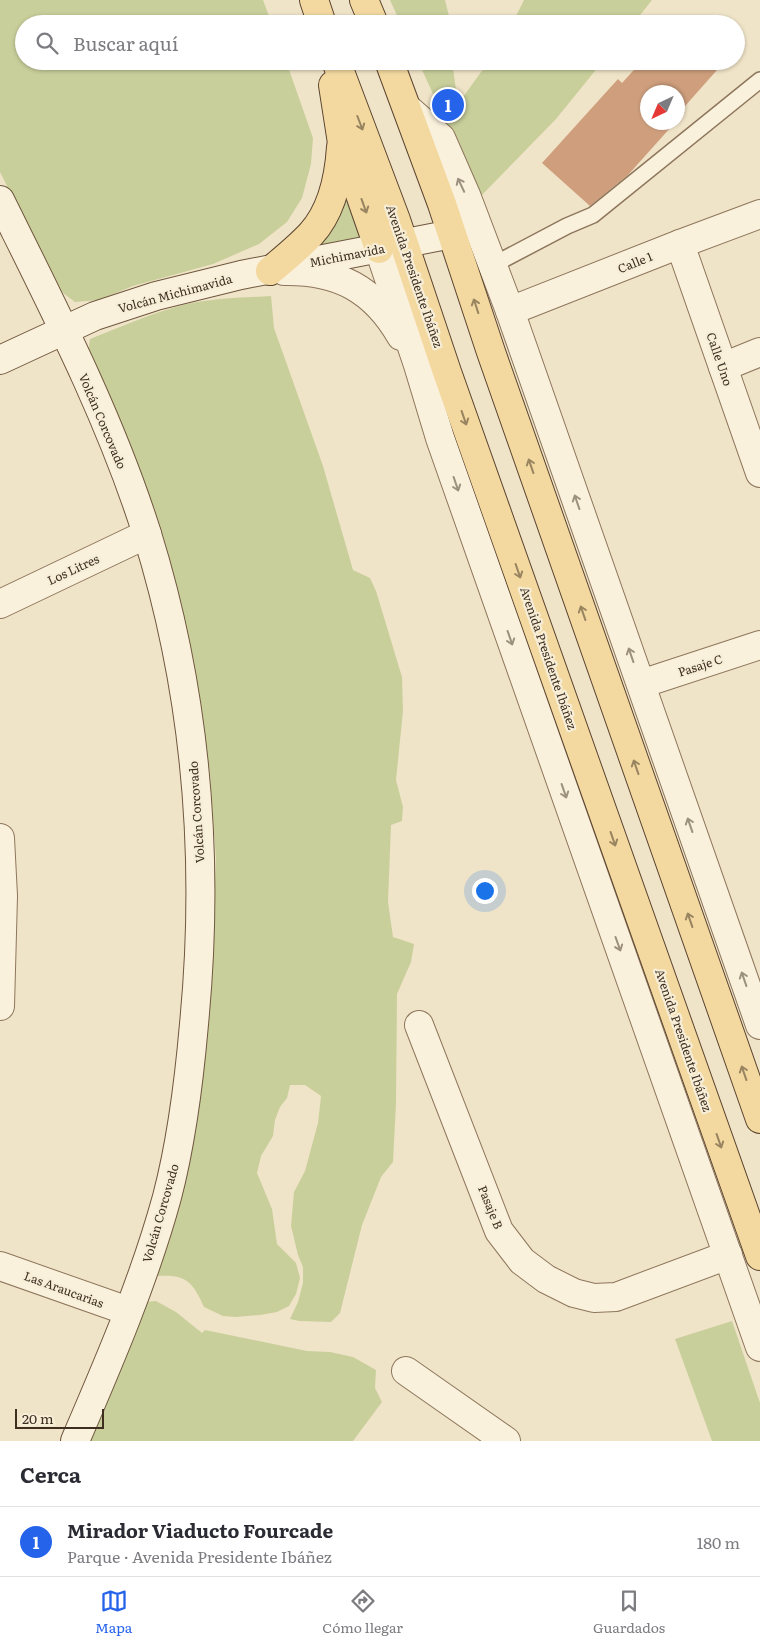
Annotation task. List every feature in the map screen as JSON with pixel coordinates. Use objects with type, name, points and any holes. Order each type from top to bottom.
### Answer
[{"type":"main road","points":[[364,0],[370,15]]},
{"type":"main road","points":[[270,271],[312,234],[323,216],[339,174],[342,143],[330,70]]},
{"type":"main road","name":"Avenida Presidente Ibáñez","points":[[339,70],[392,246],[457,400],[760,1256]]},
{"type":"main road","points":[[393,70],[452,234],[491,352],[758,1112]]},
{"type":"main road","points":[[342,143],[392,246]]},
{"type":"street","points":[[408,109],[441,138],[466,195],[493,265],[760,1024]]},
{"type":"street","name":"Volcán Corcovado","points":[[0,200],[63,330],[122,465],[147,534],[168,617],[187,713],[196,784],[200,852],[198,990],[183,1122],[166,1199],[148,1257],[75,1441]]},
{"type":"street","name":"Calle 1","points":[[510,311],[760,214]]},
{"type":"street","name":"Michimavida","points":[[270,271],[452,234]]},
{"type":"street","name":"Calle Uno","points":[[680,244],[760,473]]},
{"type":"street","name":"Avenida Presidente Ibáñez","points":[[392,246],[418,364],[453,476],[760,1347]]},
{"type":"street","name":"Avenida Presidente Ibáñez","points":[[270,271],[307,270],[328,274],[358,287],[397,328],[418,364]]},
{"type":"street","name":"Volcán Michimavida","points":[[0,360],[95,316],[156,296],[270,271]]},
{"type":"street","points":[[723,367],[760,352]]},
{"type":"street","name":"Los Litres","points":[[0,604],[147,534]]},
{"type":"street","name":"Pasaje C","points":[[641,684],[760,645]]},
{"type":"street","points":[[0,838],[4,896],[0,1006]]},
{"type":"street","name":"Pasaje B","points":[[418,1025],[499,1231],[522,1261],[546,1279],[574,1292],[594,1298],[616,1297],[728,1255]]},
{"type":"street","name":"Las Araucarias","points":[[0,1266],[128,1311]]},
{"type":"street","points":[[406,1371],[506,1441]]},
{"type":"lane","points":[[493,265],[567,226],[593,215],[760,80]]},
{"type":"green space","points":[[0,0],[263,0],[269,15],[15,15],[15,70],[289,70],[313,138],[311,164],[302,198],[287,222],[259,244],[213,264],[133,286],[99,300],[75,302],[63,293],[41,255],[0,172]]},
{"type":"green space","points":[[390,0],[445,0],[449,15],[397,15]]},
{"type":"green space","points":[[524,0],[652,0],[640,15],[516,15]]},
{"type":"green space","points":[[422,70],[453,70],[458,104],[483,70],[596,70],[556,119],[480,197]]},
{"type":"green space","points":[[345,181],[370,246],[299,256]]},
{"type":"green space","points":[[271,296],[274,328],[323,466],[353,570],[370,578],[376,591],[402,677],[403,711],[396,780],[403,807],[402,821],[391,825],[388,902],[393,937],[414,944],[411,962],[397,994],[396,1103],[393,1162],[381,1177],[362,1225],[340,1313],[331,1322],[290,1319],[298,1302],[303,1283],[303,1267],[291,1226],[294,1192],[305,1171],[318,1123],[321,1096],[305,1085],[290,1085],[287,1098],[280,1107],[275,1120],[273,1136],[261,1156],[257,1173],[272,1209],[277,1244],[296,1263],[300,1278],[296,1294],[289,1306],[277,1312],[260,1315],[223,1316],[204,1307],[196,1291],[187,1281],[175,1276],[158,1276],[159,1264],[176,1217],[188,1168],[199,1104],[209,1012],[216,860],[210,774],[199,695],[165,543],[148,492],[123,430],[88,354],[90,339],[165,310],[212,300]]},
{"type":"green space","points":[[156,1301],[176,1312],[202,1333],[205,1330],[307,1351],[330,1352],[353,1357],[376,1370],[375,1388],[382,1402],[353,1441],[90,1441],[138,1327],[145,1302]]},
{"type":"green space","points":[[732,1321],[760,1403],[760,1441],[712,1441],[675,1339]]},
{"type":"building","points":[[634,70],[717,70],[685,106],[685,85],[640,85],[640,130],[668,130],[628,175],[590,206],[542,163],[618,79],[622,83]]},
{"type":"place","name":"Mirador Viaducto Fourcade","points":[[448,105]]}]
